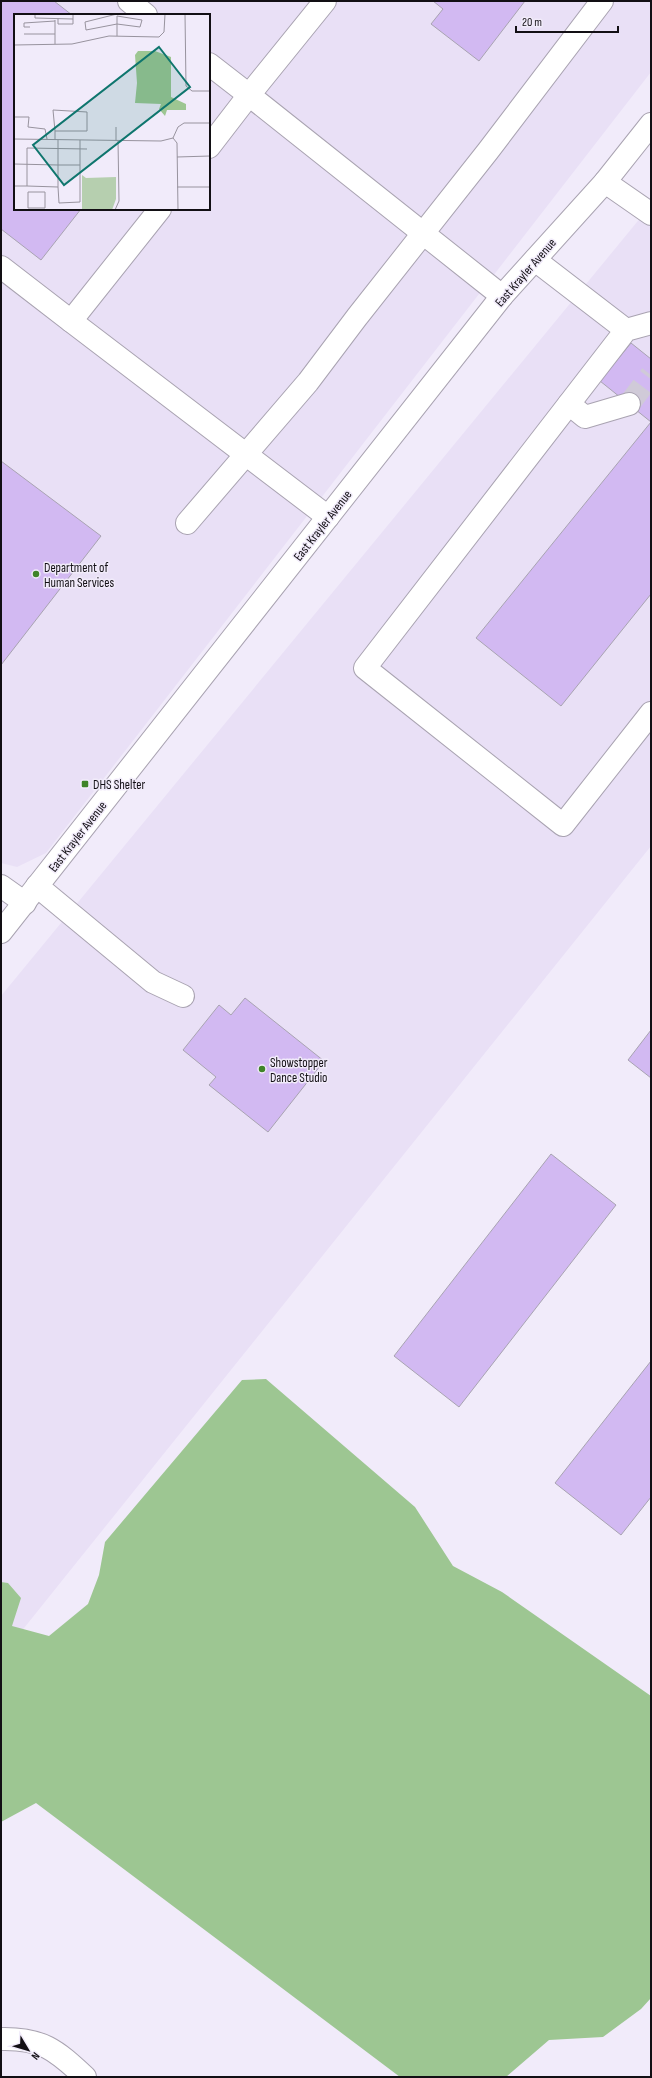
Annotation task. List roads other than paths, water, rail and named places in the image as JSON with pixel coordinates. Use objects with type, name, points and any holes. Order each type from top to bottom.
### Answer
[{"type":"street","points":[[129,1],[145,14]]},
{"type":"street","points":[[210,145],[325,1]]},
{"type":"street","points":[[187,523],[308,382],[422,232],[488,151],[602,1]]},
{"type":"street","points":[[210,65],[502,296]]},
{"type":"street","name":"East Krayler Avenue","points":[[1,932],[502,296],[605,182],[651,124]]},
{"type":"street","points":[[605,182],[651,214]]},
{"type":"street","points":[[71,321],[159,210]]},
{"type":"street","points":[[535,260],[626,330]]},
{"type":"street","points":[[1,267],[328,518]]},
{"type":"street","points":[[651,323],[626,330],[365,668],[563,825],[651,713]]},
{"type":"street","points":[[569,404],[585,417],[628,404]]},
{"type":"street","points":[[1,886],[31,895],[153,982],[183,996]]},
{"type":"street","points":[[10,2039],[44,2044],[65,2059],[85,2077]]},
{"type":"tunnel","points":[[629,404],[651,375]]},
{"type":"place","name":"Department of Human Services","points":[[36,574]]},
{"type":"place","name":"DHS Shelter","points":[[85,784]]},
{"type":"place","name":"Showstopper Dance Studio","points":[[262,1069]]}]
